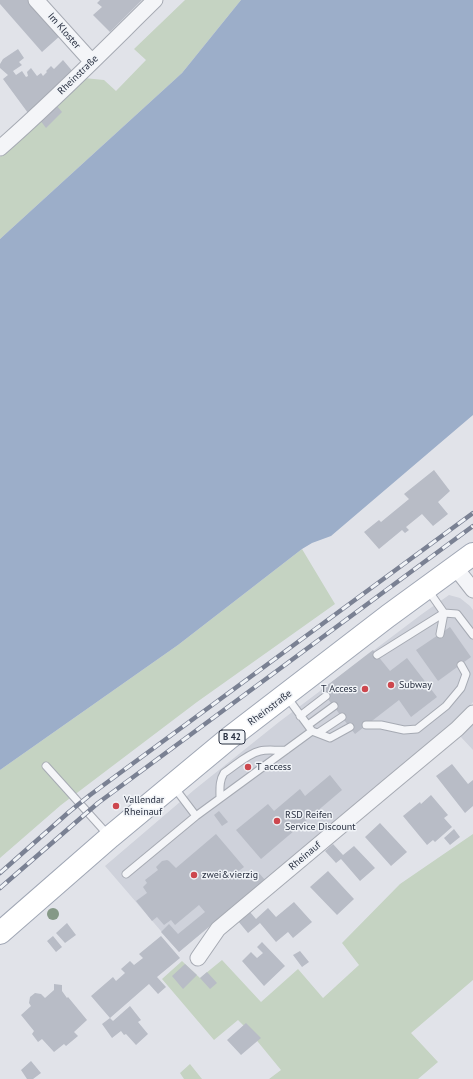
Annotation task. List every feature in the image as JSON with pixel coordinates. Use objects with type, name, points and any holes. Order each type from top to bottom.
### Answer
[{"type":"main road","name":"Rheinstraße","points":[[0,932],[110,836],[228,739],[473,554]]},
{"type":"street","name":"Im Kloster","points":[[36,0],[92,62]]},
{"type":"street","name":"Rheinstraße","points":[[0,148],[19,132],[155,0]]},
{"type":"street","points":[[455,567],[473,590]]},
{"type":"street","name":"Rheinauf","points":[[198,958],[218,929],[473,713]]},
{"type":"lane","points":[[426,588],[444,613],[440,634]]},
{"type":"lane","points":[[378,655],[444,613],[457,614],[473,635]]},
{"type":"lane","points":[[366,725],[389,726],[404,730],[417,729],[446,706],[461,688],[466,674],[461,665]]},
{"type":"lane","points":[[286,696],[300,716],[315,732],[330,738],[350,728]]},
{"type":"lane","points":[[300,716],[326,696]]},
{"type":"lane","points":[[308,725],[334,706]]},
{"type":"lane","points":[[126,874],[196,816],[286,750],[342,717]]},
{"type":"lane","points":[[220,798],[220,783],[224,773],[253,753],[261,751],[286,750]]},
{"type":"lane","points":[[46,766],[110,836]]},
{"type":"lane","points":[[172,785],[196,816]]},
{"type":"shaded area","points":[[449,595],[460,598],[473,610],[473,702],[459,718],[179,952],[105,866],[194,790],[279,722]]},
{"type":"shaded area","points":[[473,723],[473,750],[460,736]]},
{"type":"green space","points":[[185,0],[241,0],[182,73],[0,239],[0,157],[84,78],[104,80],[116,91],[146,60],[134,49]]},
{"type":"green space","points":[[302,549],[335,604],[197,702],[61,805],[0,858],[0,770],[178,645]]},
{"type":"green space","points":[[473,834],[473,980],[411,1033],[438,1062],[418,1079],[269,1079],[281,1070],[238,1020],[214,1040],[162,979],[182,961],[200,978],[222,960],[261,1002],[298,969],[323,998],[359,965],[342,943],[400,884]]},
{"type":"green space","points":[[190,1064],[202,1079],[184,1079],[180,1073]]},
{"type":"water","points":[[241,0],[473,0],[473,415],[331,536],[312,543],[302,549],[178,645],[0,770],[0,239],[182,73]]},
{"type":"building","points":[[0,0],[30,0],[61,35],[42,52],[0,4]]},
{"type":"building","points":[[100,0],[142,0],[110,32],[93,15],[102,7],[97,3]]},
{"type":"building","points":[[18,49],[24,58],[19,62],[22,65],[13,71],[16,75],[22,71],[26,77],[28,76],[27,72],[31,68],[37,76],[41,73],[43,76],[51,66],[54,69],[63,60],[74,73],[28,113],[3,79],[8,75],[0,68],[0,64],[3,59]]},
{"type":"building","points":[[56,105],[62,112],[46,128],[40,120]]},
{"type":"building","points":[[434,470],[450,491],[438,502],[448,514],[433,526],[422,514],[406,527],[409,530],[405,533],[402,530],[379,549],[364,532],[379,520],[381,522],[409,499],[404,494]]},
{"type":"building","points":[[450,627],[471,657],[438,681],[416,650]]},
{"type":"building","points":[[373,650],[390,671],[407,658],[437,697],[411,717],[399,700],[355,734],[321,690]]},
{"type":"building","points":[[452,764],[468,784],[473,780],[473,806],[465,813],[436,776]]},
{"type":"building","name":"RSD Reifen Service Discount","points":[[330,775],[342,790],[261,859],[236,830],[268,804],[274,811],[300,789],[305,796]]},
{"type":"building","points":[[431,795],[448,815],[444,818],[452,827],[435,842],[433,840],[427,845],[403,816]]},
{"type":"building","points":[[219,811],[228,822],[222,826],[214,815]]},
{"type":"building","points":[[380,823],[407,852],[391,866],[365,837]]},
{"type":"building","points":[[454,829],[460,837],[450,845],[444,838]]},
{"type":"building","points":[[216,834],[244,867],[236,873],[239,876],[245,871],[252,877],[258,872],[265,880],[179,952],[161,932],[169,924],[178,934],[205,912],[199,905],[175,925],[171,920],[164,925],[157,917],[152,921],[136,901],[147,893],[143,887],[147,883],[145,880],[158,870],[156,867],[162,861],[169,861],[176,868]]},
{"type":"building","points":[[333,844],[343,855],[354,846],[375,868],[360,881],[341,859],[336,863],[325,851]]},
{"type":"building","points":[[328,871],[354,899],[337,915],[310,887]]},
{"type":"building","points":[[294,902],[312,922],[293,938],[288,932],[276,942],[260,923],[248,933],[238,921],[250,912],[256,919],[268,908],[276,917]]},
{"type":"building","points":[[67,923],[76,935],[65,943],[56,933]]},
{"type":"building","points":[[53,936],[62,947],[56,952],[47,941]]},
{"type":"building","points":[[161,936],[180,958],[157,977],[166,987],[158,994],[149,984],[110,1018],[91,996],[113,977],[116,981],[125,973],[121,969],[130,961],[134,965],[143,958],[139,954]]},
{"type":"building","points":[[262,942],[285,966],[264,986],[242,961],[251,952],[257,958],[263,953],[257,947]]},
{"type":"building","points":[[300,951],[309,962],[302,967],[293,955]]},
{"type":"building","points":[[185,964],[197,975],[183,989],[172,976]]},
{"type":"building","points":[[207,972],[217,983],[210,989],[200,978]]},
{"type":"building","points":[[54,984],[62,985],[62,991],[67,998],[68,997],[87,1020],[74,1032],[78,1036],[66,1046],[64,1044],[54,1052],[42,1039],[38,1042],[32,1034],[34,1031],[21,1015],[31,1006],[29,1003],[30,997],[35,993],[41,994],[45,998],[54,990]]},
{"type":"building","points":[[130,1006],[141,1020],[138,1022],[148,1034],[136,1045],[126,1034],[124,1035],[121,1031],[112,1038],[102,1024],[110,1018],[113,1021]]},
{"type":"building","points":[[246,1023],[261,1038],[241,1055],[227,1040]]},
{"type":"building","points":[[31,1061],[41,1073],[33,1079],[27,1079],[21,1070]]},
{"type":"railway","points":[[0,873],[90,795],[473,513]]},
{"type":"railway","points":[[0,888],[98,803],[473,526]]},
{"type":"place","name":"Subway","points":[[391,685]]},
{"type":"place","name":"T Access","points":[[365,689]]},
{"type":"place","name":"T access","points":[[248,767]]},
{"type":"place","name":"Vallendar Rheinauf","points":[[116,806]]},
{"type":"place","name":"RSD Reifen Service Discount","points":[[277,821]]},
{"type":"place","name":"zwei&vierzig","points":[[194,875]]}]
